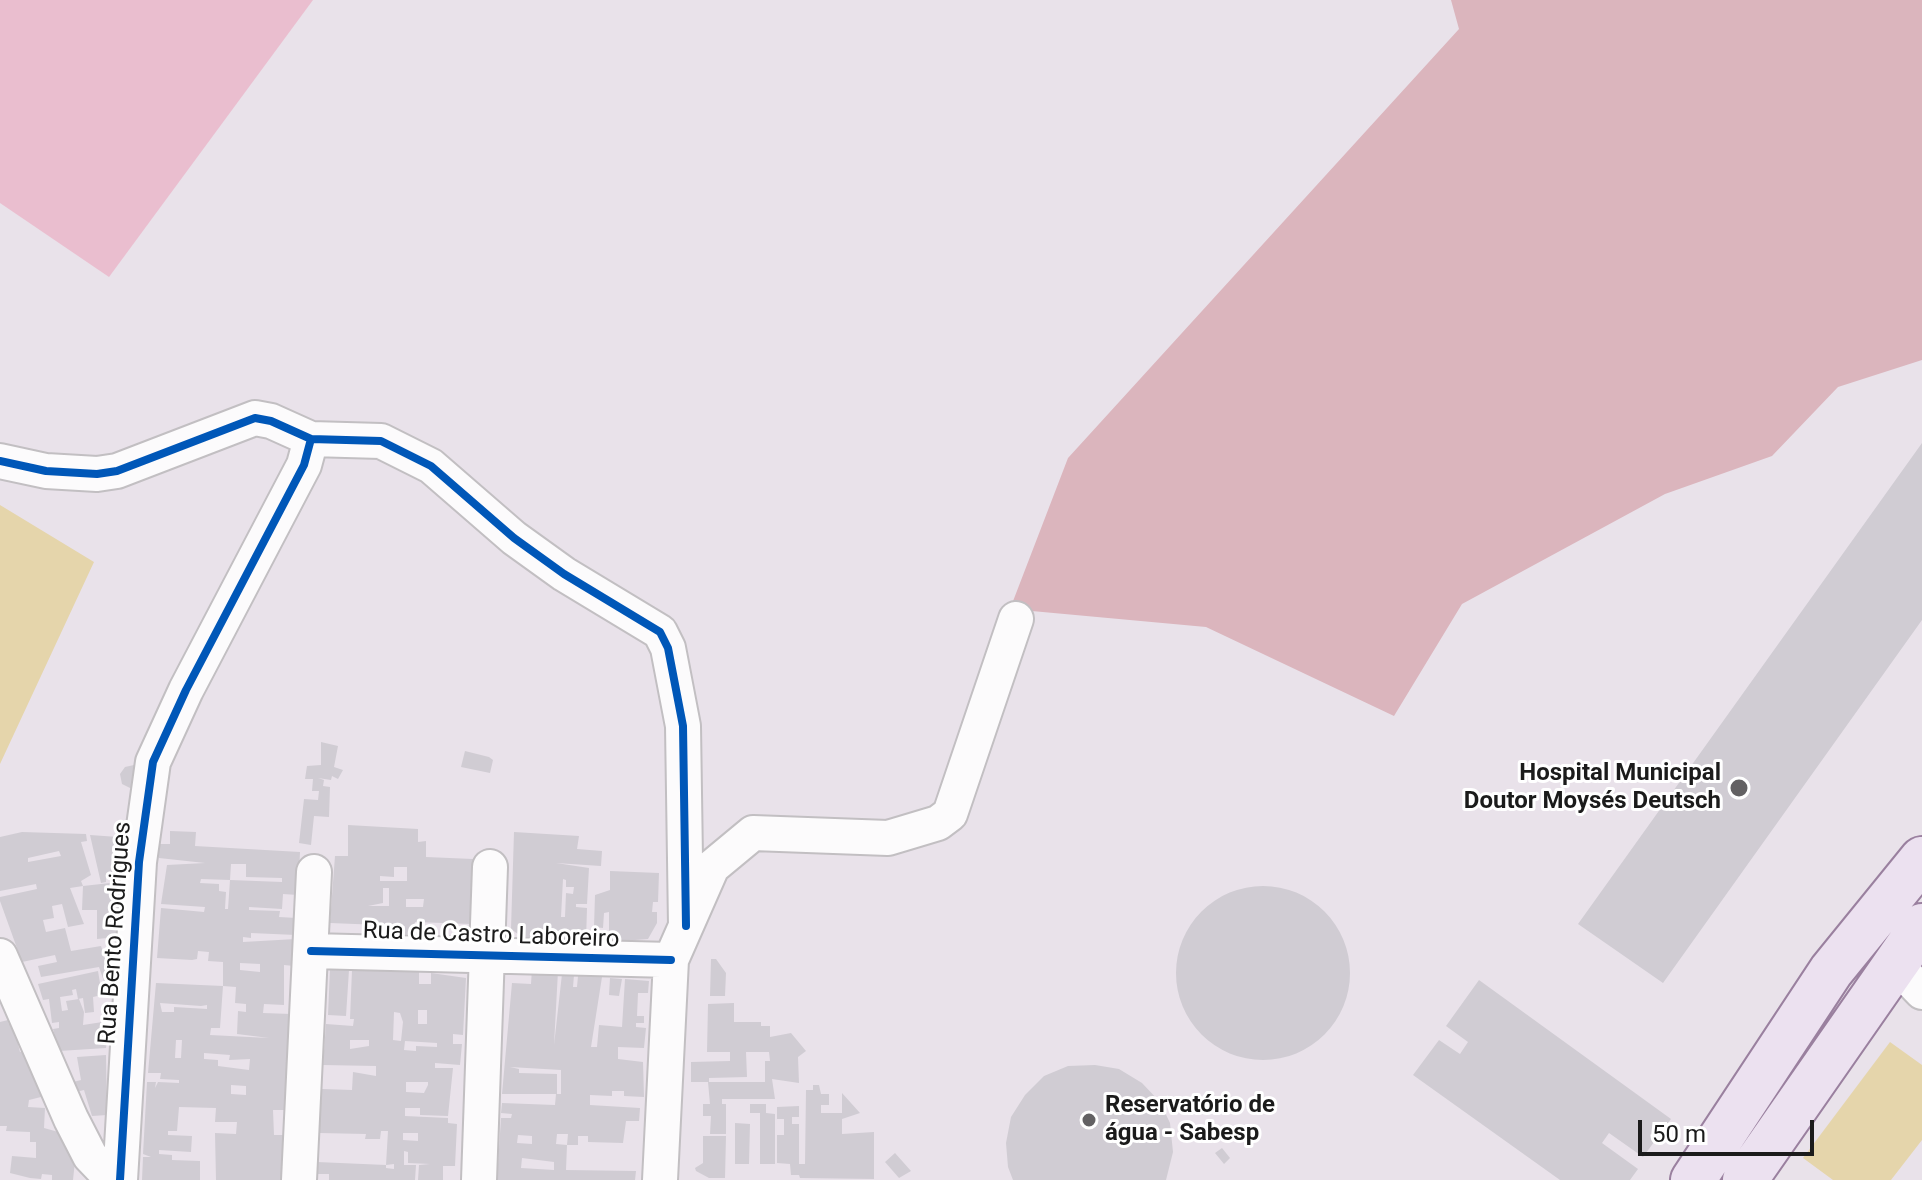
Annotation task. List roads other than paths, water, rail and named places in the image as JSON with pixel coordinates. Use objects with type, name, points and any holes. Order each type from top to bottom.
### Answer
[{"type":"main road","points":[[1693,1180],[1831,971],[1922,859]]},
{"type":"main road","points":[[1859,1015],[1908,978],[1922,926]]},
{"type":"main road","points":[[1745,1180],[1859,1015],[1880,967],[1875,951],[1856,940]]},
{"type":"street","points":[[0,461],[46,471],[97,474],[117,471],[255,418],[271,421],[311,439],[381,441],[397,446],[431,466],[514,538],[564,574],[633,612],[660,632],[668,648],[683,726],[686,926]]},
{"type":"street","name":"Rua Bento Rodrigues","points":[[120,1180],[139,862],[153,762],[186,690],[304,465],[311,439]]},
{"type":"street","points":[[660,1180],[671,960],[712,867],[753,833],[888,838],[938,823],[950,814],[1016,619]]},
{"type":"street","points":[[479,1180],[490,867]]},
{"type":"street","points":[[299,1180],[314,872]]},
{"type":"street","name":"Rua de Castro Laboreiro","points":[[311,951],[671,960]]},
{"type":"street","points":[[0,956],[71,1119],[90,1156],[113,1180]]},
{"type":"place","name":"Hospital Municipal Doutor Moysés Deutsch","points":[[1739,788]]},
{"type":"place","name":"Reservatório de água - Sabesp","points":[[1089,1120]]}]
